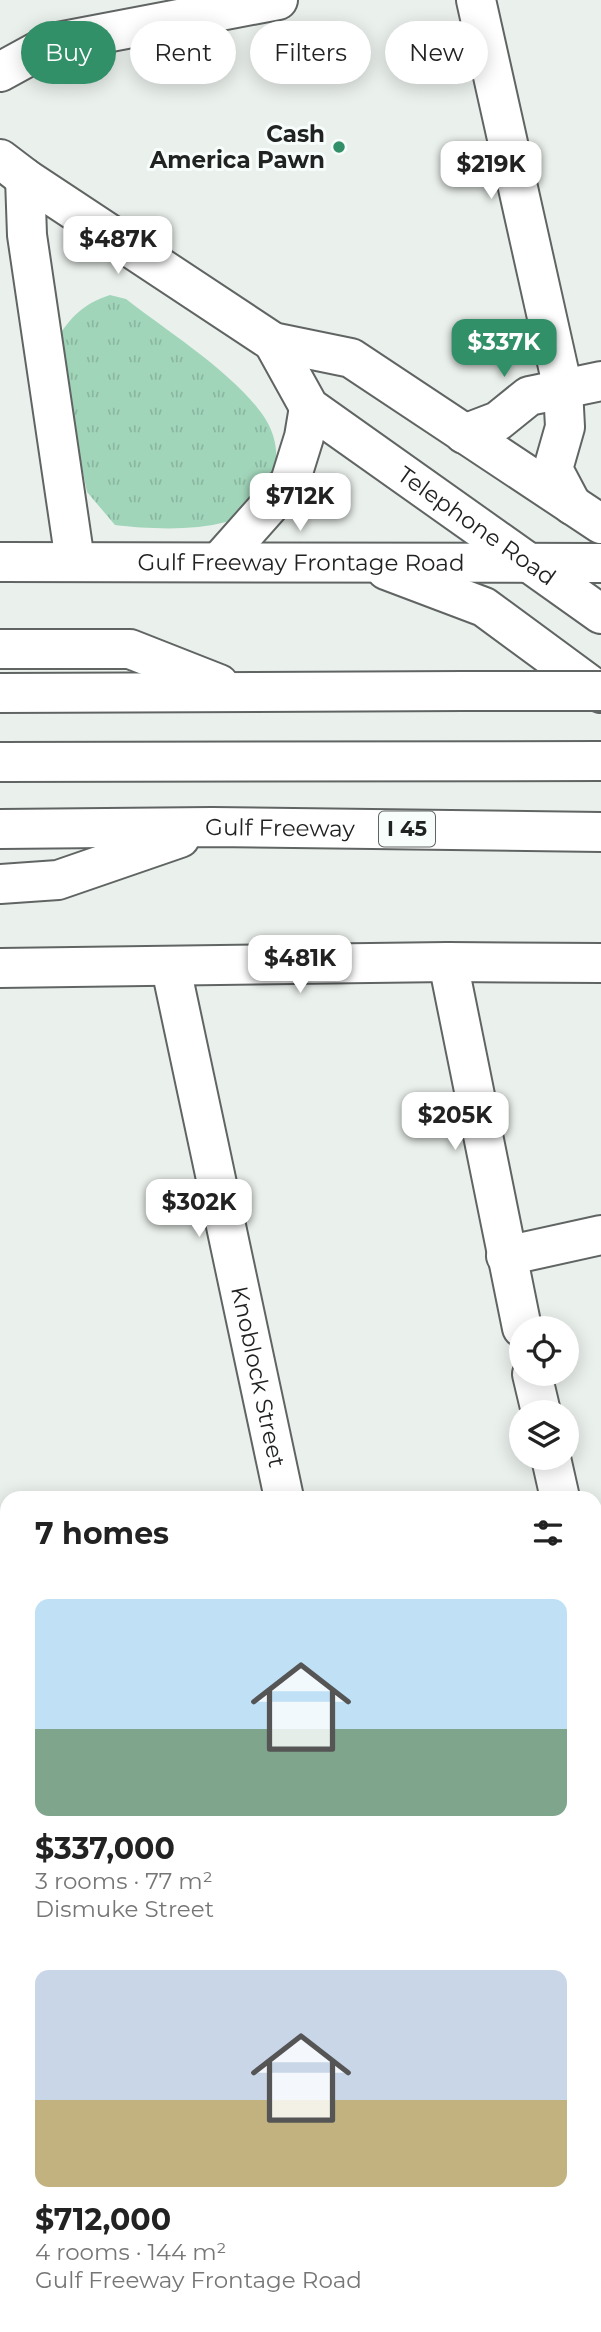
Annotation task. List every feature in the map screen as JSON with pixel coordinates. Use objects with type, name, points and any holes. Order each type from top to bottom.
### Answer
[{"type":"main road","points":[[0,72],[53,43],[278,0]]},
{"type":"main road","points":[[476,0],[564,389],[565,427],[553,469],[587,515]]},
{"type":"main road","points":[[12,169],[27,235],[75,561]]},
{"type":"main road","name":"Telephone Road","points":[[12,169],[273,342],[351,358],[587,515]]},
{"type":"main road","name":"Telephone Road","points":[[273,342],[309,407],[601,614]]},
{"type":"main road","points":[[464,434],[498,421],[529,396],[601,381]]},
{"type":"main road","points":[[219,562],[290,482],[304,437],[309,407]]},
{"type":"main road","name":"Gulf Freeway Frontage Road","points":[[0,562],[601,563]]},
{"type":"main road","points":[[367,563],[484,607],[601,692]]},
{"type":"main road","points":[[0,649],[130,649],[238,692]]},
{"type":"main road","points":[[0,693],[601,692]]},
{"type":"main road","points":[[0,762],[601,761]]},
{"type":"main road","points":[[0,884],[58,880],[212,827]]},
{"type":"main road","name":"Gulf Freeway","points":[[0,829],[212,827],[601,832]]},
{"type":"main road","points":[[449,962],[519,1316]]},
{"type":"main road","points":[[0,968],[171,968],[449,962],[601,964]]},
{"type":"main road","name":"Knoblock Street","points":[[171,968],[283,1491]]},
{"type":"main road","points":[[506,1256],[601,1235]]},
{"type":"main road","points":[[553,1470],[558,1491]]},
{"type":"green space","points":[[110,295],[126,299],[202,355],[239,387],[266,420],[276,451],[272,481],[264,495],[241,516],[213,525],[185,528],[115,525],[87,492],[56,341],[78,312]]},
{"type":"place","name":"Cash America Pawn","points":[[339,147]]}]
